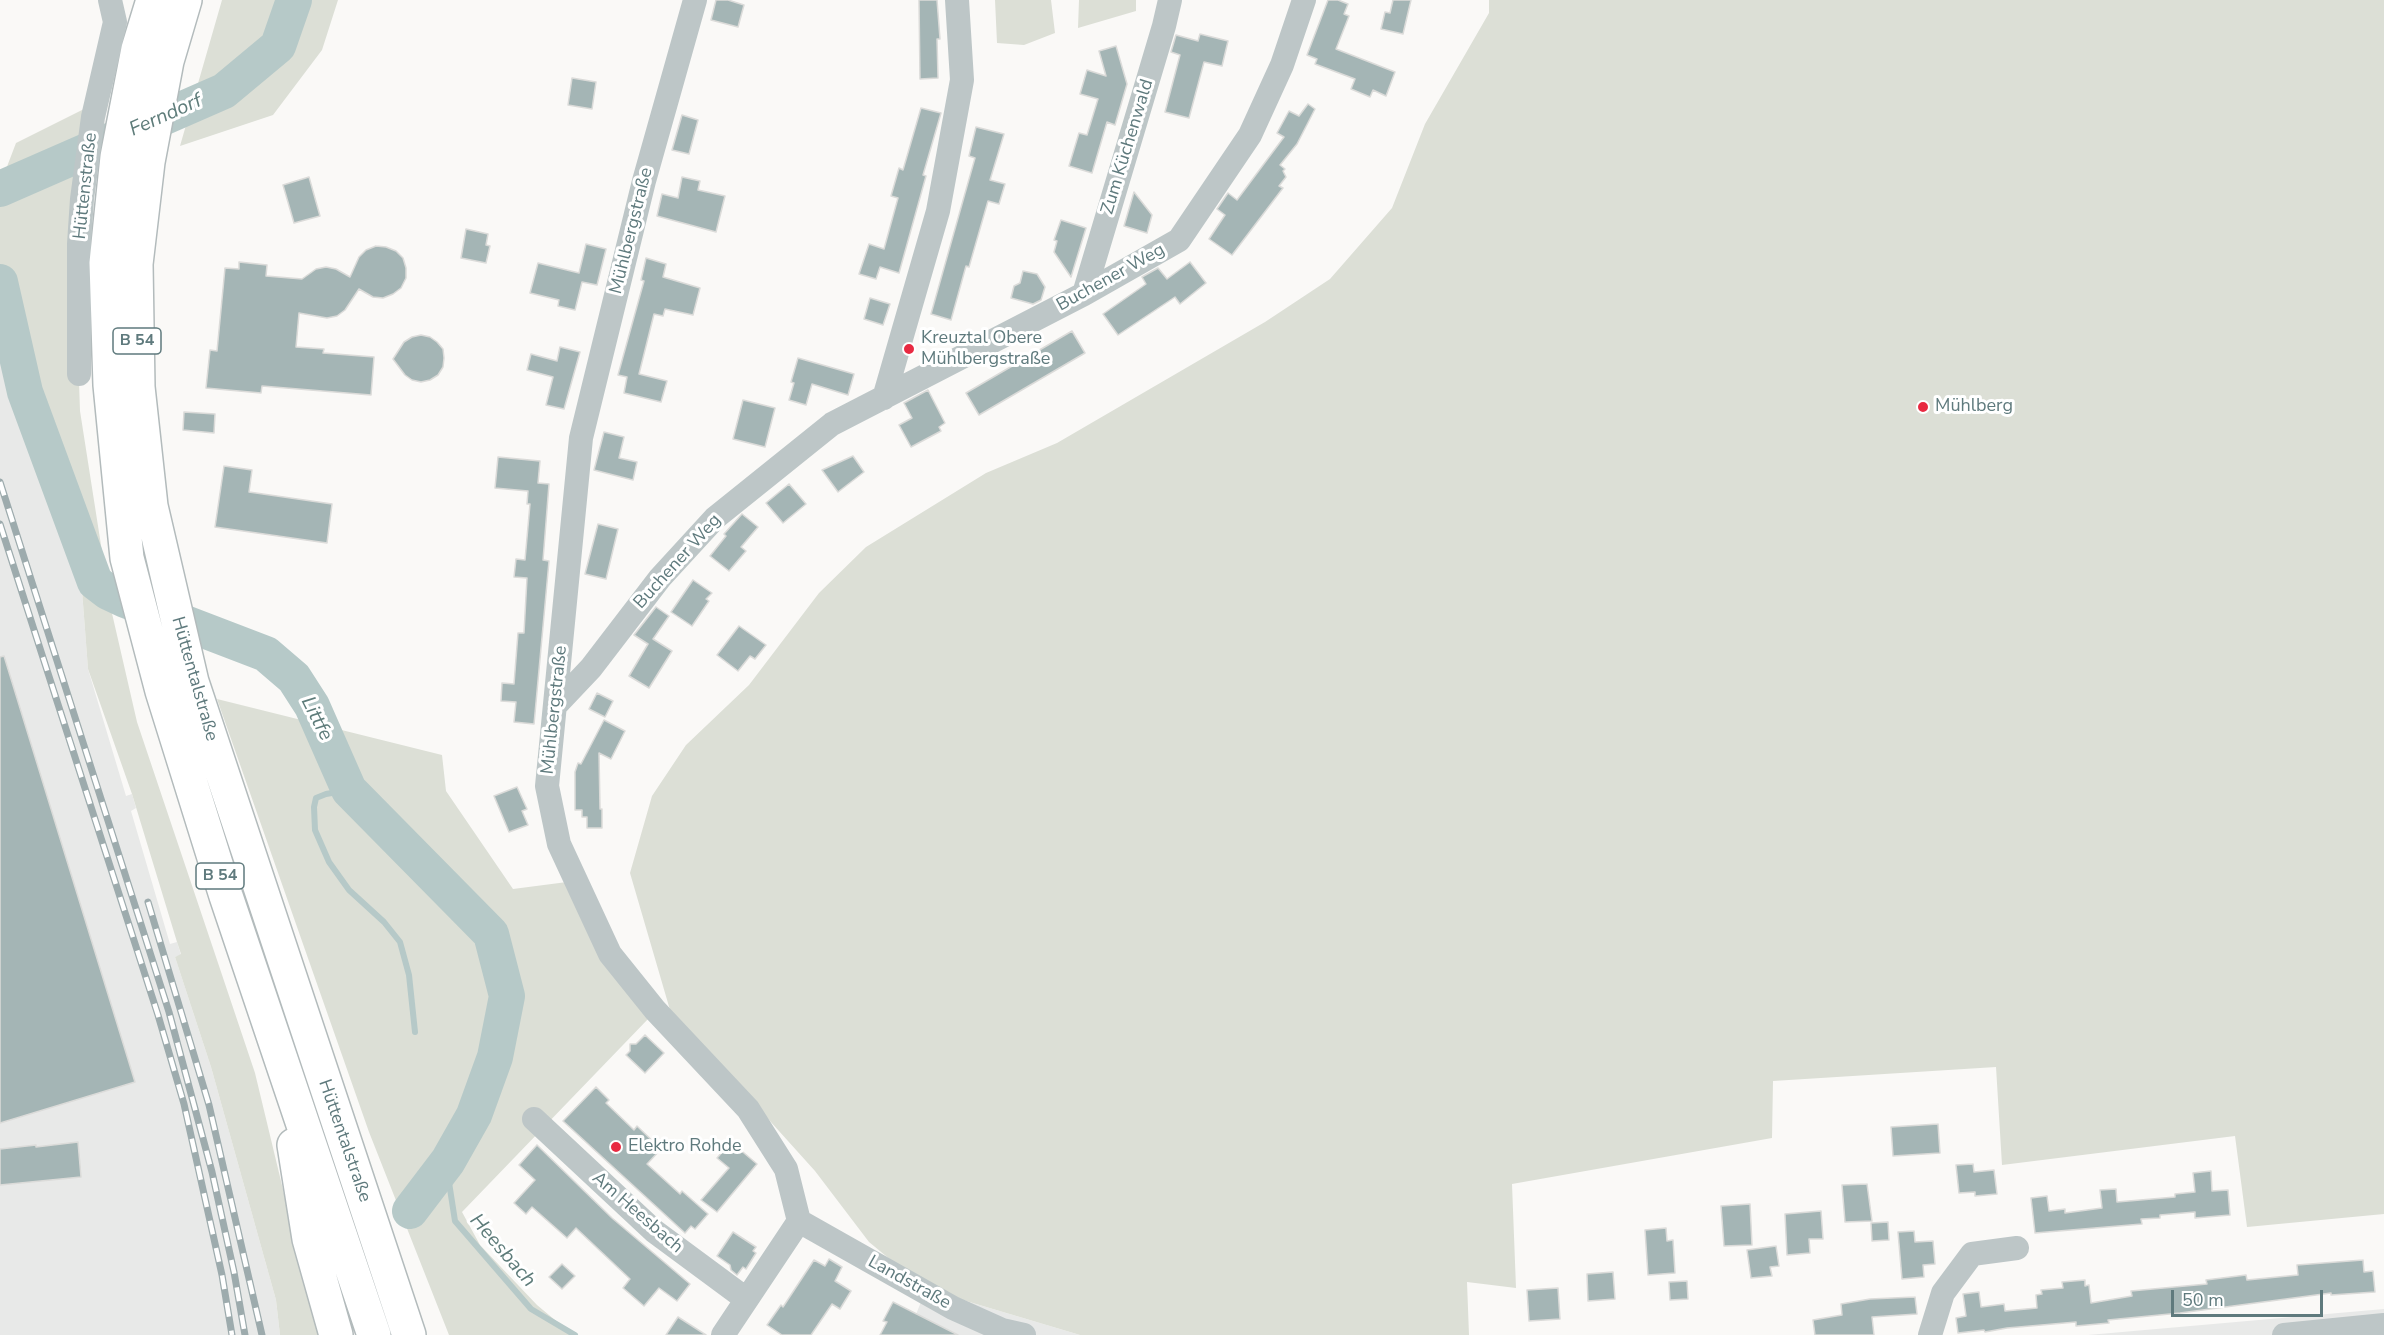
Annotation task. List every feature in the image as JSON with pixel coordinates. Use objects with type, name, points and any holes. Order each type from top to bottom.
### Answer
[{"type":"highway","name":"Hüttentalstraße","points":[[153,0],[138,49],[117,157],[106,263],[111,385],[127,558],[177,686],[409,1335]]},
{"type":"highway","name":"Hüttentalstraße","points":[[185,0],[167,61],[148,162],[136,264],[138,387],[151,506],[177,686],[226,896],[374,1335]]},
{"type":"highway","points":[[281,1060],[309,1239],[336,1335]]},
{"type":"highway","points":[[397,1298],[424,1335]]},
{"type":"street","name":"Hüttenstraße","points":[[80,374],[79,244],[82,199],[93,117],[115,22],[110,0]]},
{"type":"street","name":"Mühlbergstraße","points":[[694,0],[644,181],[581,438],[547,786],[559,844],[610,954],[656,1010],[748,1109],[786,1169],[799,1221]]},
{"type":"street","points":[[884,398],[938,212],[962,80],[957,0]]},
{"type":"street","name":"Zum Küchenwald","points":[[1084,294],[1170,0]]},
{"type":"street","name":"Buchener Weg","points":[[556,705],[591,668],[660,578],[715,518],[832,424],[1084,294],[1179,240],[1250,135],[1282,65],[1304,0]]},
{"type":"street","name":"Am Heesbach","points":[[534,1119],[654,1231],[746,1299]]},
{"type":"street","points":[[723,1335],[799,1221]]},
{"type":"street","name":"Landstraße","points":[[799,1221],[953,1308],[1002,1330],[1024,1335]]},
{"type":"street","points":[[1930,1335],[1943,1293],[1972,1254],[2017,1248]]},
{"type":"street","points":[[2284,1335],[2384,1325]]},
{"type":"shaded area","points":[[222,0],[338,0],[322,50],[273,115],[180,146]]},
{"type":"shaded area","points":[[995,0],[1051,0],[1055,33],[1024,45],[997,43]]},
{"type":"shaded area","points":[[1079,0],[1136,0],[1136,11],[1078,28]]},
{"type":"shaded area","points":[[1489,0],[2384,0],[2384,1214],[2247,1227],[2235,1136],[2002,1165],[1996,1067],[1773,1081],[1772,1138],[1512,1184],[1516,1288],[1467,1282],[1469,1335],[1080,1335],[926,1289],[869,1242],[815,1171],[670,1010],[630,873],[652,796],[686,745],[749,685],[819,593],[866,547],[986,473],[1057,443],[1265,322],[1330,279],[1392,208],[1425,124],[1489,13]]},
{"type":"shaded area","points":[[84,109],[76,292],[80,411],[111,609],[137,722],[255,1073],[318,1335],[280,1335],[276,1300],[211,1067],[175,957],[181,954],[132,794],[88,669],[81,577],[0,342],[0,185],[16,143]]},
{"type":"shaded area","points":[[0,342],[81,577],[88,669],[126,796],[132,794],[136,808],[131,811],[170,944],[177,942],[181,955],[175,957],[211,1067],[276,1300],[280,1335],[0,1335]]},
{"type":"shaded area","points":[[217,699],[442,755],[446,791],[513,889],[567,882],[649,1018],[462,1212],[480,1245],[537,1305],[573,1335],[449,1335],[369,1132]]},
{"type":"shaded area","points":[[926,1289],[1080,1335],[908,1335]]},
{"type":"shaded area","points":[[2384,1309],[2384,1335],[2088,1335]]},
{"type":"building","points":[[716,0],[728,0],[744,5],[738,27],[711,20]]},
{"type":"building","points":[[919,0],[937,0],[940,39],[937,39],[938,78],[920,79]]},
{"type":"building","points":[[1328,0],[1338,0],[1348,4],[1344,14],[1349,16],[1336,49],[1395,72],[1386,96],[1373,90],[1370,97],[1351,89],[1355,79],[1315,64],[1317,59],[1307,55]]},
{"type":"building","points":[[1393,0],[1411,0],[1403,34],[1381,29],[1385,12],[1390,13]]},
{"type":"building","points":[[1200,34],[1228,41],[1222,66],[1204,62],[1189,118],[1165,112],[1180,55],[1171,52],[1176,35],[1198,41]]},
{"type":"building","points":[[1116,46],[1127,84],[1115,125],[1107,122],[1092,173],[1069,166],[1079,133],[1087,135],[1098,99],[1080,94],[1087,70],[1106,76],[1099,51]]},
{"type":"building","points":[[572,78],[596,82],[592,109],[568,105]]},
{"type":"building","points":[[1308,104],[1315,109],[1297,144],[1280,165],[1285,169],[1283,171],[1286,177],[1279,186],[1283,188],[1232,255],[1209,239],[1225,215],[1217,209],[1228,193],[1237,200],[1284,137],[1277,133],[1289,111],[1299,116]]},
{"type":"building","points":[[921,108],[941,113],[899,273],[880,267],[876,279],[859,274],[869,244],[884,249],[898,198],[891,196],[899,168],[903,170]]},
{"type":"building","points":[[682,115],[698,120],[689,154],[672,150]]},
{"type":"building","points":[[976,127],[1004,134],[990,180],[1005,184],[999,204],[988,201],[951,320],[931,314],[975,158],[969,156]]},
{"type":"building","points":[[309,177],[320,216],[294,223],[283,185]]},
{"type":"building","points":[[682,177],[700,181],[698,190],[725,196],[716,232],[657,216],[662,194],[678,198]]},
{"type":"building","points":[[1134,192],[1152,215],[1147,233],[1124,226]]},
{"type":"building","points":[[1061,220],[1086,228],[1071,277],[1054,252],[1057,241],[1054,240]]},
{"type":"building","points":[[466,229],[488,234],[486,245],[490,246],[486,263],[461,258]]},
{"type":"building","points":[[586,244],[606,249],[597,285],[582,282],[575,310],[558,306],[559,300],[530,293],[538,263],[579,273]]},
{"type":"building","points":[[376,246],[396,251],[403,258],[406,278],[401,288],[383,298],[373,297],[359,289],[345,310],[337,316],[327,318],[299,313],[296,347],[324,349],[323,353],[374,357],[371,395],[262,386],[261,393],[206,388],[210,350],[217,351],[225,268],[239,269],[239,262],[267,265],[266,276],[302,279],[316,269],[326,267],[336,269],[350,277],[359,257],[366,250]]},
{"type":"building","points":[[646,258],[666,264],[663,277],[700,288],[693,315],[665,309],[663,316],[654,314],[639,374],[667,381],[661,402],[624,393],[627,377],[618,375],[644,281],[641,280]]},
{"type":"building","points":[[1190,262],[1206,283],[1180,304],[1175,297],[1118,335],[1103,314],[1146,284],[1142,277],[1158,268],[1167,279]]},
{"type":"building","points":[[1023,271],[1037,274],[1045,287],[1041,300],[1033,304],[1011,298],[1014,286],[1020,283]]},
{"type":"building","points":[[870,298],[890,304],[883,325],[864,319]]},
{"type":"building","points":[[1072,331],[1085,353],[979,415],[966,393]]},
{"type":"building","points":[[421,335],[437,342],[443,349],[444,358],[443,367],[438,375],[421,382],[405,375],[393,359],[404,342]]},
{"type":"building","points":[[560,347],[580,352],[564,409],[546,405],[553,377],[527,370],[531,354],[557,361]]},
{"type":"building","points":[[798,358],[854,374],[848,395],[812,384],[806,405],[789,400],[794,383],[791,382]]},
{"type":"building","points":[[928,390],[945,423],[939,427],[941,431],[911,447],[899,425],[912,418],[904,403]]},
{"type":"building","points":[[743,400],[775,408],[765,447],[733,439]]},
{"type":"building","points":[[184,412],[215,414],[214,433],[183,430]]},
{"type":"building","points":[[604,432],[624,437],[619,458],[637,462],[633,480],[594,470]]},
{"type":"building","points":[[853,456],[864,472],[838,492],[822,470]]},
{"type":"building","points":[[498,457],[540,461],[538,483],[549,484],[543,560],[549,561],[534,724],[514,722],[516,702],[501,701],[502,683],[514,684],[518,633],[524,633],[527,578],[514,577],[516,559],[525,560],[530,504],[527,504],[528,491],[495,488]]},
{"type":"building","points":[[224,466],[252,470],[249,492],[332,504],[327,543],[215,527]]},
{"type":"building","points":[[789,484],[806,504],[783,523],[766,503]]},
{"type":"building","points":[[742,514],[758,527],[741,547],[746,551],[729,571],[710,556],[726,536],[724,534]]},
{"type":"building","points":[[598,524],[618,529],[606,579],[585,574]]},
{"type":"building","points":[[693,580],[712,593],[706,599],[709,601],[692,626],[671,612]]},
{"type":"building","points":[[656,607],[669,616],[653,639],[672,651],[649,688],[629,676],[648,644],[634,635]]},
{"type":"building","points":[[739,626],[766,645],[755,659],[750,656],[738,671],[717,655]]},
{"type":"building","points":[[4,656],[135,1082],[0,1123],[0,657]]},
{"type":"building","points":[[597,693],[613,701],[605,717],[589,709]]},
{"type":"building","points":[[604,720],[625,731],[611,759],[599,753],[602,828],[587,828],[587,817],[582,817],[582,810],[575,810],[575,772]]},
{"type":"building","points":[[517,787],[527,809],[522,811],[528,825],[509,832],[494,796]]},
{"type":"building","points":[[645,1035],[664,1053],[645,1073],[626,1055],[630,1051],[630,1044],[636,1044]]},
{"type":"building","points":[[596,1087],[609,1100],[606,1103],[634,1130],[637,1126],[661,1149],[647,1164],[680,1194],[682,1191],[708,1214],[695,1229],[691,1226],[685,1233],[563,1121]]},
{"type":"building","points":[[1938,1124],[1940,1153],[1893,1156],[1891,1127]]},
{"type":"building","points":[[78,1142],[81,1177],[0,1185],[0,1149]]},
{"type":"building","points":[[731,1142],[757,1164],[717,1212],[701,1200],[729,1168],[717,1158]]},
{"type":"building","points":[[537,1145],[612,1218],[690,1284],[677,1301],[659,1288],[644,1306],[623,1288],[630,1279],[576,1228],[567,1238],[532,1207],[526,1214],[514,1203],[535,1180],[519,1165]]},
{"type":"building","points":[[1973,1164],[1974,1172],[1994,1170],[1997,1194],[1975,1196],[1975,1192],[1959,1193],[1956,1165]]},
{"type":"building","points":[[2211,1171],[2212,1191],[2228,1190],[2230,1215],[2195,1218],[2195,1212],[2160,1215],[2160,1218],[2141,1219],[2142,1224],[2035,1233],[2031,1198],[2047,1196],[2049,1211],[2065,1209],[2065,1213],[2102,1208],[2100,1190],[2116,1189],[2117,1202],[2175,1197],[2175,1194],[2195,1192],[2193,1173]]},
{"type":"building","points":[[1867,1184],[1872,1221],[1845,1222],[1842,1185]]},
{"type":"building","points":[[1750,1204],[1752,1245],[1724,1246],[1721,1206]]},
{"type":"building","points":[[1821,1211],[1823,1239],[1809,1239],[1810,1253],[1787,1255],[1785,1214]]},
{"type":"building","points":[[1888,1222],[1889,1240],[1872,1241],[1871,1223]]},
{"type":"building","points":[[1666,1228],[1667,1241],[1673,1240],[1675,1273],[1648,1275],[1645,1230]]},
{"type":"building","points":[[1914,1231],[1915,1242],[1933,1241],[1935,1264],[1923,1265],[1924,1277],[1902,1279],[1898,1232]]},
{"type":"building","points":[[733,1232],[756,1247],[753,1251],[756,1253],[746,1269],[743,1267],[737,1275],[731,1270],[730,1265],[717,1256]]},
{"type":"building","points":[[1776,1246],[1779,1266],[1770,1267],[1772,1276],[1751,1278],[1747,1250]]},
{"type":"building","points":[[829,1259],[842,1267],[835,1281],[851,1291],[840,1309],[832,1304],[811,1335],[782,1335],[767,1325],[781,1305],[783,1307],[814,1260],[825,1266]]},
{"type":"building","points":[[2363,1260],[2364,1272],[2373,1271],[2375,1292],[2331,1295],[2331,1293],[2108,1320],[2109,1323],[2076,1326],[2076,1322],[1958,1333],[1956,1318],[1966,1316],[1963,1294],[1979,1292],[1981,1307],[2004,1304],[2005,1311],[2037,1308],[2036,1295],[2042,1294],[2041,1290],[2063,1288],[2062,1282],[2085,1280],[2085,1286],[2089,1285],[2091,1303],[2132,1296],[2131,1291],[2207,1284],[2206,1280],[2246,1275],[2247,1280],[2298,1275],[2297,1265]]},
{"type":"building","points":[[562,1264],[575,1276],[562,1289],[549,1277]]},
{"type":"building","points":[[1613,1272],[1615,1299],[1588,1301],[1587,1274]]},
{"type":"building","points":[[1687,1281],[1688,1299],[1670,1300],[1669,1282]]},
{"type":"building","points":[[1558,1288],[1560,1319],[1529,1321],[1527,1290]]},
{"type":"building","points":[[1915,1297],[1917,1314],[1872,1317],[1874,1335],[1815,1335],[1813,1320],[1842,1315],[1841,1304],[1870,1299]]},
{"type":"building","points":[[893,1302],[958,1335],[880,1335],[887,1322],[883,1321]]},
{"type":"building","points":[[678,1317],[706,1335],[666,1335]]},
{"type":"waterway","name":"Ferndorf","points":[[0,189],[224,91],[278,46],[294,0]]},
{"type":"waterway","name":"Littfe","points":[[0,282],[25,392],[95,582],[108,592],[125,600],[266,654],[294,678],[312,706],[349,790],[491,934],[507,996],[495,1057],[474,1115],[448,1161],[410,1211]]},
{"type":"waterway","points":[[349,790],[316,798],[315,830],[329,862],[349,890],[384,922],[400,942],[409,975],[415,1032]]},
{"type":"waterway","name":"Heesbach","points":[[448,1161],[455,1221],[531,1309],[575,1335]]},
{"type":"railway","points":[[0,482],[169,1012],[212,1172],[245,1335]]},
{"type":"railway","points":[[0,524],[158,1015],[184,1104],[222,1275],[232,1335]]},
{"type":"railway","points":[[148,902],[209,1105],[262,1335]]},
{"type":"place","name":"Kreuztal Obere Mühlbergstraße","points":[[909,349]]},
{"type":"place","name":"Mühlberg","points":[[1923,407]]},
{"type":"place","name":"Elektro Rohde","points":[[616,1147]]}]
